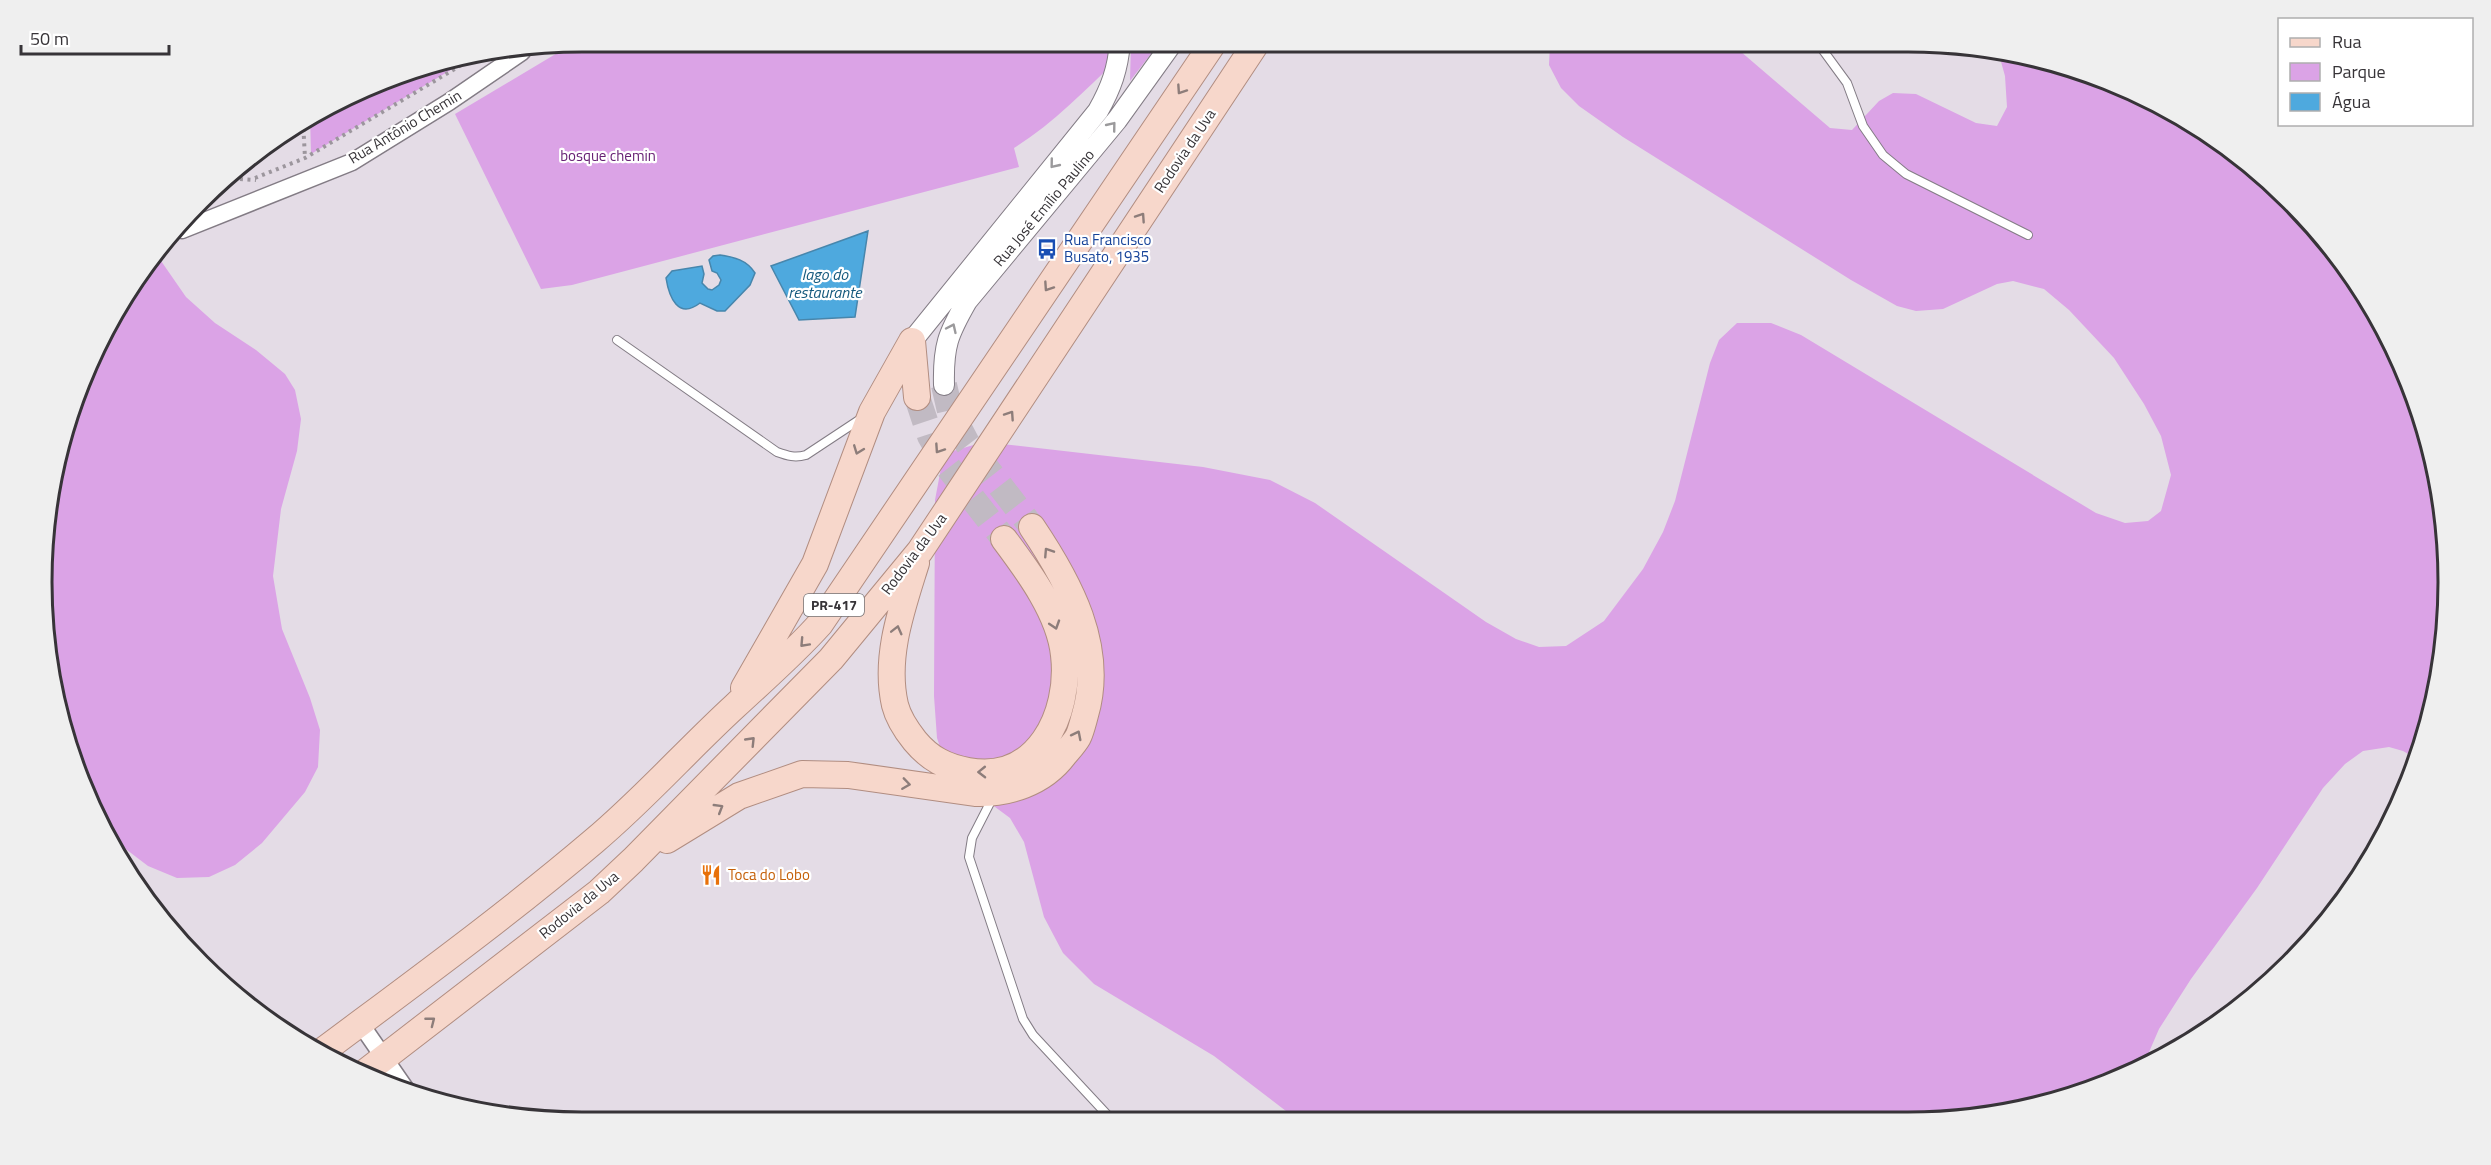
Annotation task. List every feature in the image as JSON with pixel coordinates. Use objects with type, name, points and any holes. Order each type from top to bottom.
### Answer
[{"type":"main road","name":"PR-417","points":[[328,1047],[527,896],[595,840],[653,787],[734,706],[792,656],[820,624],[1207,52]]},
{"type":"main road","name":"Rodovia da Uva","points":[[371,1068],[599,892],[831,659],[920,551],[1250,52]]},
{"type":"main road","points":[[912,341],[917,397]]},
{"type":"main road","points":[[734,706],[815,564],[872,412],[912,341]]},
{"type":"main road","points":[[633,860],[739,795],[802,774],[848,775],[975,794],[995,794],[1017,789],[1055,767],[1078,736],[1091,694],[1090,658],[1080,613],[1059,567],[1032,527]]},
{"type":"main road","points":[[920,551],[894,643],[892,674],[895,707],[908,732],[924,752],[948,768],[980,774],[1010,769],[1038,749],[1057,721],[1065,687],[1064,653],[1052,616],[1033,576],[1004,539]]},
{"type":"street","name":"Rua José Emílio Paulino","points":[[912,341],[1098,111],[1111,90],[1119,52]]},
{"type":"street","name":"Rua José Emílio Paulino","points":[[944,385],[943,356],[950,330],[968,301],[1117,120],[1166,52]]},
{"type":"street","name":"Rua Antônio Chemin","points":[[190,227],[352,162],[449,102],[515,57]]},
{"type":"street","points":[[360,1023],[399,1079]]},
{"type":"lane","points":[[1824,52],[1847,83],[1863,126],[1883,155],[1906,174],[2028,235]]},
{"type":"lane","points":[[617,340],[786,456],[806,455],[872,412]]},
{"type":"lane","points":[[995,794],[972,838],[969,857],[1023,1019],[1046,1051],[1104,1112]]},
{"type":"path","points":[[255,178],[305,158],[455,69]]},
{"type":"path","points":[[304,132],[305,158]]},
{"type":"green space","name":"bosque chemin","points":[[1115,52],[1118,59],[1055,117],[1014,148],[1019,167],[572,285],[541,289],[455,114],[556,54]]},
{"type":"green space","points":[[1131,52],[1152,52],[1130,81]]},
{"type":"green space","points":[[1550,52],[1741,52],[1830,128],[1852,130],[1879,101],[1893,93],[1916,94],[1976,123],[1997,126],[2007,107],[2005,76],[2001,61],[2046,71],[2079,81],[2143,107],[2203,142],[2231,162],[2258,184],[2307,233],[2349,288],[2384,348],[2398,380],[2420,445],[2434,513],[2438,582],[2437,617],[2434,652],[2420,720],[2409,755],[2389,747],[2363,751],[2345,764],[2323,788],[2257,888],[2191,979],[2159,1029],[2148,1056],[2111,1072],[2046,1094],[1978,1108],[1943,1111],[1287,1112],[1214,1056],[1094,984],[1063,953],[1044,917],[1024,842],[1010,818],[960,781],[944,759],[937,738],[934,696],[935,500],[941,468],[953,451],[977,444],[1002,444],[1203,467],[1270,480],[1315,503],[1486,622],[1516,639],[1539,647],[1566,646],[1604,621],[1643,569],[1663,532],[1675,501],[1710,363],[1719,340],[1737,323],[1771,323],[1801,335],[2096,513],[2125,523],[2148,521],[2161,511],[2171,475],[2161,436],[2144,404],[2114,358],[2069,310],[2044,289],[2013,281],[1997,284],[1943,309],[1916,311],[1897,306],[1851,280],[1623,137],[1579,106],[1561,88],[1549,65]]},
{"type":"green space","points":[[452,69],[311,154],[310,128],[317,124],[380,93]]},
{"type":"green space","points":[[161,261],[186,297],[215,323],[256,350],[285,374],[295,390],[301,419],[297,451],[281,509],[273,576],[282,629],[310,698],[320,730],[318,767],[305,792],[262,843],[235,865],[209,877],[177,878],[148,866],[124,848],[107,817],[81,753],[71,720],[57,652],[52,582],[57,513],[71,445],[81,412],[107,348],[142,288]]},
{"type":"water","name":"lago do restaurante","points":[[868,231],[855,317],[799,320],[771,266]]},
{"type":"water","points":[[720,255],[740,260],[752,269],[755,273],[750,285],[725,311],[717,311],[700,303],[692,308],[680,308],[672,299],[666,278],[672,271],[702,266],[704,274],[702,283],[712,290],[719,285],[721,280],[717,273],[712,271],[709,260],[713,256]]},
{"type":"tunnel","points":[[944,385],[950,411],[967,443],[1032,527]]},
{"type":"tunnel","points":[[917,397],[930,436],[948,467],[1004,539]]},
{"type":"place","name":"Rua Francisco Busato, 1935","points":[[1047,249]]},
{"type":"place","name":"Toca do Lobo","points":[[711,875]]}]
